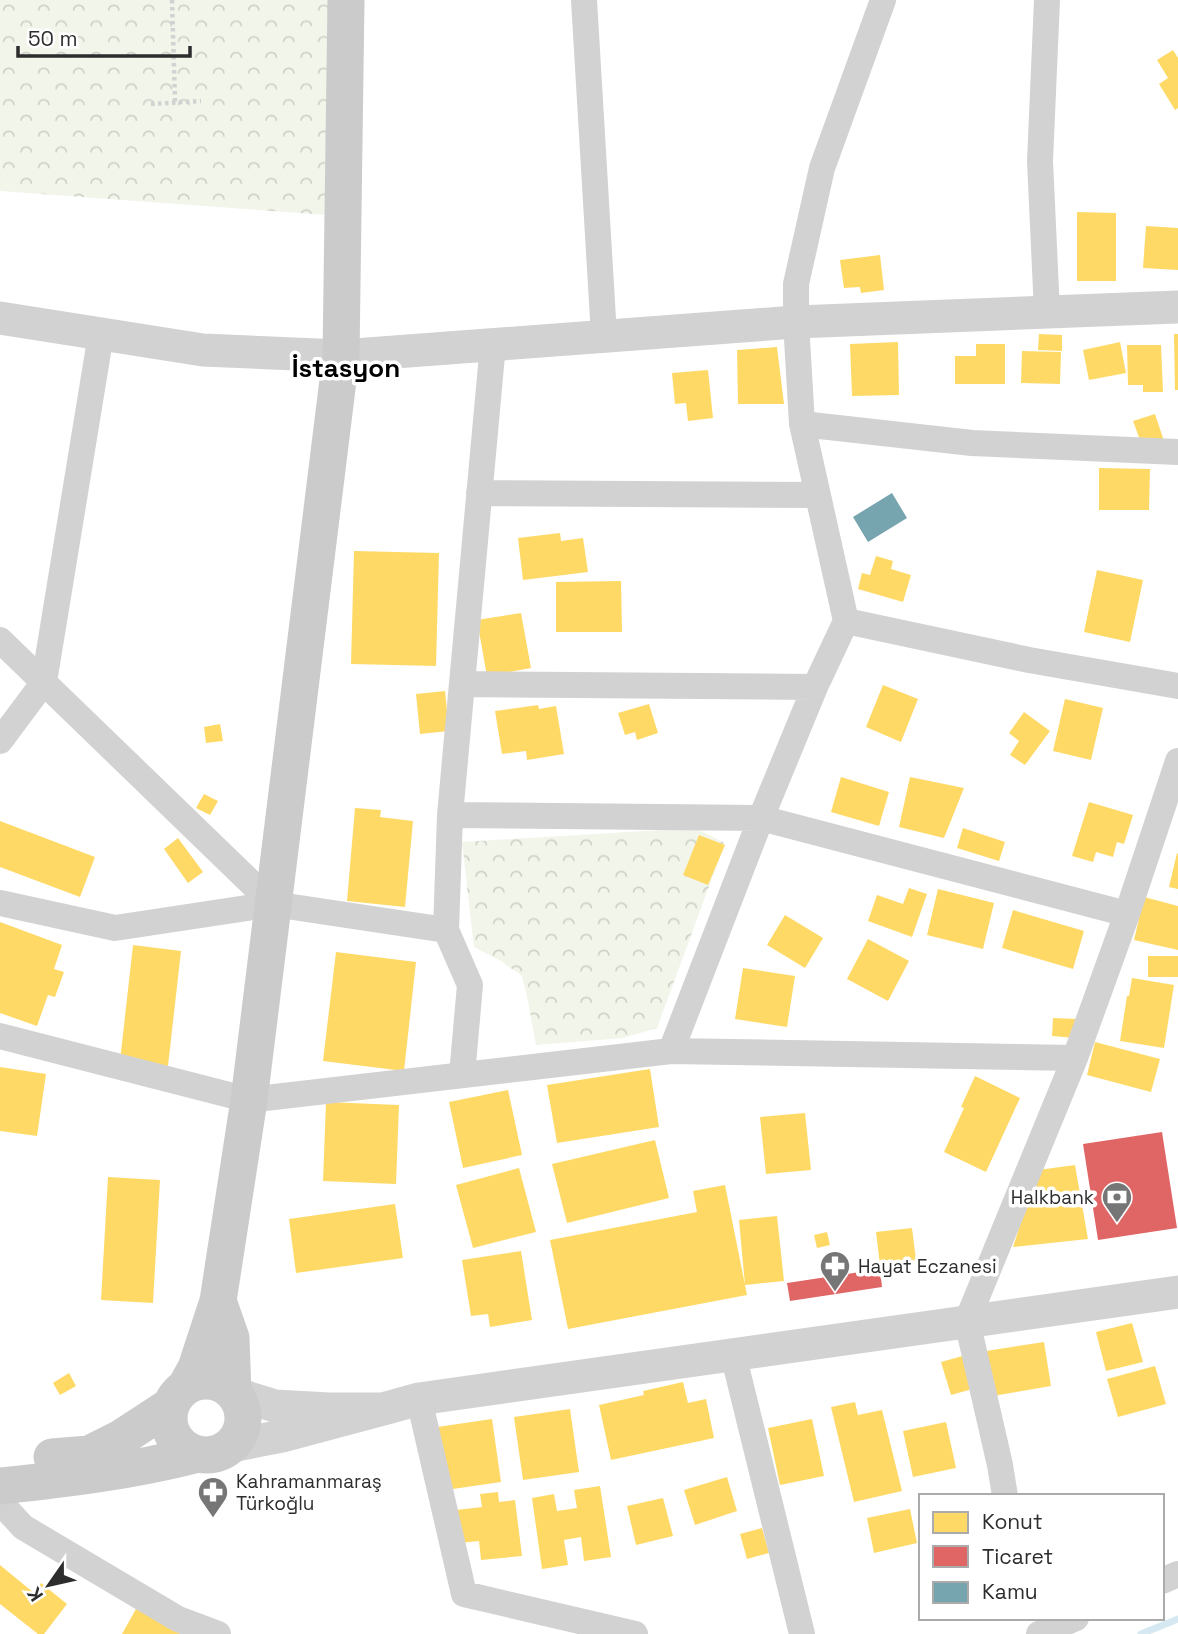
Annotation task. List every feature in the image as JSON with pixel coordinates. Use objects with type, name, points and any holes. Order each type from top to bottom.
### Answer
[{"type":"main road","points":[[214,1450],[187,1450],[177,1442],[169,1419],[178,1396],[196,1368],[218,1301],[249,1100],[341,356],[346,0]]},
{"type":"main road","points":[[218,1301],[231,1338],[233,1393]]},
{"type":"main road","points":[[0,1462],[89,1454],[121,1438],[198,1381],[223,1385],[240,1403],[243,1414],[238,1437],[214,1450],[158,1464],[80,1478],[0,1486]]},
{"type":"street","points":[[584,0],[604,336]]},
{"type":"street","points":[[671,1051],[761,818],[815,687],[846,621],[802,424],[796,284],[822,168],[883,0]]},
{"type":"street","points":[[1047,0],[1040,162],[1047,312]]},
{"type":"street","points":[[0,318],[203,350],[341,356],[796,322],[1178,307]]},
{"type":"street","points":[[0,741],[44,682],[102,334]]},
{"type":"street","points":[[462,1075],[470,985],[446,930],[450,815],[493,344]]},
{"type":"street","points":[[802,424],[972,443],[1178,453]]},
{"type":"street","points":[[480,493],[817,495]]},
{"type":"street","points":[[846,621],[1029,660],[1178,686]]},
{"type":"street","points":[[0,640],[273,904]]},
{"type":"street","points":[[462,684],[815,687]]},
{"type":"street","points":[[1006,1494],[967,1321],[1075,1058],[1178,761]]},
{"type":"street","points":[[450,815],[761,818],[1126,914]]},
{"type":"street","points":[[0,903],[115,928],[273,904],[446,930]]},
{"type":"street","points":[[0,1036],[249,1100],[671,1051],[1075,1058]]},
{"type":"street","points":[[214,1450],[282,1436],[419,1399],[1178,1292]]},
{"type":"street","points":[[733,1354],[802,1634]]},
{"type":"street","points":[[233,1393],[275,1406],[383,1409]]},
{"type":"street","points":[[419,1399],[464,1594],[635,1634]]},
{"type":"street","points":[[0,1502],[23,1527],[178,1619],[218,1634]]},
{"type":"street","points":[[1039,1634],[1071,1620]]},
{"type":"path","points":[[172,0],[175,103]]},
{"type":"path","points":[[151,104],[201,101]]},
{"type":"green space","points":[[0,0],[336,0],[327,215],[0,191]]},
{"type":"green space","points":[[695,828],[725,843],[657,1028],[623,1038],[536,1045],[522,976],[474,947],[462,842]]},
{"type":"building: Konut","points":[[1173,50],[1178,58],[1178,108],[1175,110],[1159,84],[1168,78],[1157,60]]},
{"type":"building: Konut","points":[[1077,212],[1116,213],[1116,281],[1077,281]]},
{"type":"building: Konut","points":[[1146,226],[1178,228],[1178,270],[1143,268]]},
{"type":"building: Konut","points":[[880,255],[884,290],[861,293],[860,287],[844,288],[840,260]]},
{"type":"building: Konut","points":[[1039,334],[1062,335],[1062,351],[1038,350]]},
{"type":"building: Konut","points":[[1174,334],[1178,334],[1178,390],[1175,390]]},
{"type":"building: Konut","points":[[898,342],[899,395],[852,396],[850,344]]},
{"type":"building: Konut","points":[[1120,342],[1126,373],[1089,380],[1083,350]]},
{"type":"building: Konut","points":[[976,344],[1005,344],[1005,384],[955,384],[955,356],[976,356]]},
{"type":"building: Konut","points":[[1127,345],[1161,345],[1163,392],[1143,392],[1143,385],[1128,385]]},
{"type":"building: Konut","points":[[777,347],[784,404],[738,404],[737,350]]},
{"type":"building: Konut","points":[[1022,351],[1061,352],[1060,384],[1021,383]]},
{"type":"building: Konut","points":[[708,370],[713,418],[688,421],[686,403],[675,404],[672,373]]},
{"type":"building: Konut","points":[[1155,414],[1164,441],[1143,448],[1133,421]]},
{"type":"building: Konut","points":[[1099,468],[1150,469],[1149,510],[1099,510]]},
{"type":"building: Konut","points":[[560,533],[561,541],[583,538],[588,572],[523,580],[518,538]]},
{"type":"building: Konut","points":[[354,551],[439,553],[436,666],[351,664]]},
{"type":"building: Konut","points":[[876,556],[893,561],[891,569],[911,575],[903,602],[858,589],[862,573],[870,575]]},
{"type":"building: Konut","points":[[1097,570],[1143,580],[1130,642],[1084,632]]},
{"type":"building: Konut","points":[[621,581],[622,632],[556,632],[556,582]]},
{"type":"building: Konut","points":[[521,613],[531,668],[487,676],[477,620]]},
{"type":"building: Konut","points":[[883,685],[918,699],[901,742],[866,727]]},
{"type":"building: Konut","points":[[445,691],[449,731],[420,734],[416,694]]},
{"type":"building: Konut","points":[[1065,699],[1103,708],[1091,760],[1053,751]]},
{"type":"building: Konut","points":[[649,704],[658,733],[637,740],[635,732],[625,735],[618,713]]},
{"type":"building: Konut","points":[[538,705],[539,709],[556,706],[564,754],[527,760],[526,751],[502,754],[495,711]]},
{"type":"building: Konut","points":[[1024,712],[1050,731],[1025,765],[1010,755],[1019,741],[1009,733]]},
{"type":"building: Konut","points":[[220,724],[223,741],[206,743],[204,727]]},
{"type":"building: Konut","points":[[841,777],[889,792],[879,826],[831,812]]},
{"type":"building: Konut","points":[[910,777],[964,788],[944,838],[899,827]]},
{"type":"building: Konut","points":[[204,794],[218,801],[210,815],[196,808]]},
{"type":"building: Konut","points":[[1089,802],[1133,815],[1124,844],[1117,842],[1113,857],[1096,852],[1093,862],[1072,856]]},
{"type":"building: Konut","points":[[355,808],[381,810],[380,817],[413,821],[405,907],[347,901]]},
{"type":"building: Konut","points":[[0,821],[95,857],[80,897],[0,867]]},
{"type":"building: Konut","points":[[963,828],[1005,842],[999,861],[957,848]]},
{"type":"building: Konut","points":[[699,835],[725,845],[708,885],[683,875]]},
{"type":"building: Konut","points":[[178,838],[203,872],[188,883],[164,849]]},
{"type":"building: Konut","points":[[1178,854],[1178,889],[1169,887]]},
{"type":"building: Konut","points":[[909,888],[927,894],[912,937],[868,921],[877,895],[903,904]]},
{"type":"building: Konut","points":[[938,889],[994,903],[983,949],[927,935]]},
{"type":"building: Konut","points":[[1144,897],[1178,906],[1178,950],[1134,940]]},
{"type":"building: Konut","points":[[1013,910],[1084,931],[1073,969],[1002,948]]},
{"type":"building: Konut","points":[[785,915],[823,938],[805,968],[767,945]]},
{"type":"building: Konut","points":[[0,922],[62,945],[54,969],[64,972],[55,997],[48,995],[37,1026],[0,1013]]},
{"type":"building: Konut","points":[[868,939],[909,961],[888,1001],[847,979]]},
{"type":"building: Konut","points":[[133,945],[181,951],[168,1066],[120,1061]]},
{"type":"building: Konut","points":[[336,952],[416,962],[404,1071],[323,1061]]},
{"type":"building: Konut","points":[[1148,956],[1178,956],[1178,977],[1148,977]]},
{"type":"building: Konut","points":[[743,968],[795,976],[787,1027],[735,1019]]},
{"type":"building: Konut","points":[[1132,978],[1174,985],[1164,1048],[1120,1041]]},
{"type":"building: Konut","points":[[1053,1018],[1076,1019],[1075,1038],[1052,1036]]},
{"type":"building: Konut","points":[[1095,1042],[1160,1059],[1151,1092],[1087,1075]]},
{"type":"building: Konut","points":[[0,1067],[46,1074],[37,1136],[0,1131]]},
{"type":"building: Konut","points":[[650,1069],[659,1127],[557,1143],[547,1085]]},
{"type":"building: Konut","points":[[975,1076],[1020,1098],[986,1172],[944,1152]]},
{"type":"building: Konut","points":[[508,1090],[522,1155],[463,1168],[449,1102]]},
{"type":"building: Konut","points":[[326,1102],[399,1105],[396,1184],[323,1181]]},
{"type":"building: Konut","points":[[805,1113],[811,1170],[766,1174],[760,1117]]},
{"type":"building: Konut","points":[[655,1140],[669,1198],[567,1223],[552,1164]]},
{"type":"building: Konut","points":[[1075,1165],[1088,1239],[1013,1247],[1038,1170]]},
{"type":"building: Konut","points":[[519,1168],[536,1232],[473,1248],[456,1185]]},
{"type":"building: Konut","points":[[108,1177],[160,1180],[153,1303],[101,1300]]},
{"type":"building: Konut","points":[[725,1185],[747,1295],[568,1329],[550,1240],[697,1212],[693,1191]]},
{"type":"building: Konut","points":[[395,1204],[403,1258],[296,1273],[289,1219]]},
{"type":"building: Konut","points":[[777,1216],[784,1281],[745,1285],[739,1220]]},
{"type":"building: Konut","points":[[912,1228],[916,1260],[880,1265],[876,1232]]},
{"type":"building: Konut","points":[[827,1232],[830,1245],[817,1248],[814,1235]]},
{"type":"building: Konut","points":[[521,1251],[532,1320],[490,1327],[488,1314],[471,1316],[462,1260]]},
{"type":"building: Konut","points":[[1132,1323],[1143,1362],[1106,1371],[1096,1332]]},
{"type":"building: Konut","points":[[1044,1342],[1051,1386],[993,1396],[986,1351]]},
{"type":"building: Konut","points":[[966,1355],[976,1388],[951,1395],[941,1362]]},
{"type":"building: Konut","points":[[1155,1366],[1166,1404],[1118,1417],[1107,1379]]},
{"type":"building: Konut","points":[[69,1373],[76,1386],[60,1395],[53,1383]]},
{"type":"building: Konut","points":[[683,1382],[688,1403],[706,1399],[714,1438],[611,1460],[599,1405],[644,1395],[643,1391]]},
{"type":"building: Konut","points":[[855,1402],[858,1415],[882,1410],[902,1491],[854,1502],[831,1407]]},
{"type":"building: Konut","points":[[570,1409],[579,1472],[523,1480],[514,1417]]},
{"type":"building: Konut","points":[[492,1419],[501,1482],[446,1490],[437,1427]]},
{"type":"building: Konut","points":[[812,1419],[824,1476],[780,1485],[768,1428]]},
{"type":"building: Konut","points":[[946,1422],[956,1468],[913,1477],[903,1431]]},
{"type":"building: Konut","points":[[727,1477],[737,1511],[695,1525],[684,1490]]},
{"type":"building: Konut","points":[[600,1486],[611,1557],[584,1561],[581,1537],[564,1540],[568,1565],[542,1569],[532,1498],[554,1494],[557,1511],[577,1508],[574,1490]]},
{"type":"building: Konut","points":[[498,1492],[499,1502],[515,1500],[522,1556],[481,1560],[479,1541],[460,1543],[456,1510],[482,1507],[480,1494]]},
{"type":"building: Konut","points":[[663,1498],[673,1536],[636,1545],[627,1506]]},
{"type":"building: Konut","points":[[910,1509],[917,1543],[874,1553],[867,1518]]},
{"type":"building: Konut","points":[[762,1528],[769,1553],[747,1559],[740,1534]]},
{"type":"building: Konut","points":[[0,1565],[34,1593],[41,1583],[67,1604],[44,1634],[38,1634],[0,1604]]},
{"type":"building: Konut","points":[[136,1609],[183,1634],[122,1634]]},
{"type":"building: Ticaret","points":[[1162,1132],[1177,1228],[1098,1240],[1083,1144]]},
{"type":"building: Ticaret","points":[[880,1269],[882,1287],[790,1301],[787,1283]]},
{"type":"building: Kamu","points":[[892,493],[907,518],[868,542],[853,517]]},
{"type":"waterway","points":[[1141,1634],[1178,1619]]},
{"type":"place","name":"Halkbank","points":[[1117,1224]]},
{"type":"place","name":"Hayat Eczanesi","points":[[835,1293]]},
{"type":"place","name":"Kahramanmaraş Türkoğlu","points":[[213,1519]]},
{"type":"district","name":"İstasyon","points":[[346,368]]}]
